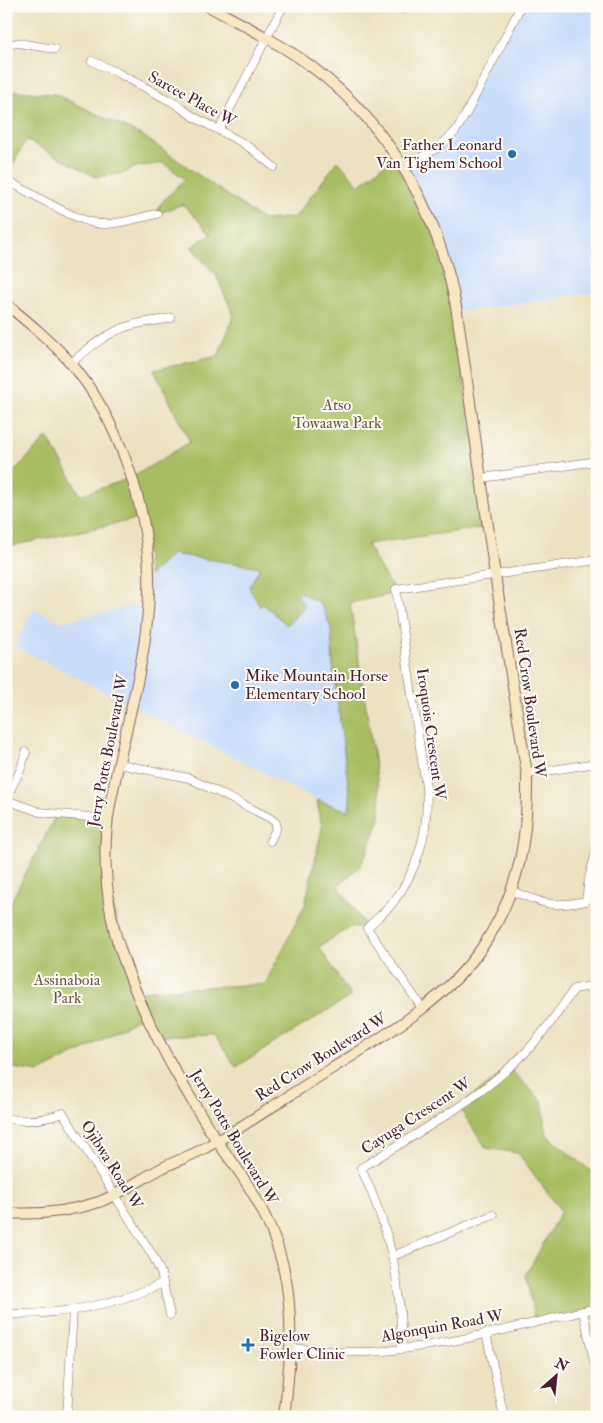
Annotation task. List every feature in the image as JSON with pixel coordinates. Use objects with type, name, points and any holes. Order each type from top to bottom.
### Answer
[{"type":"street","name":"Red Crow Boulevard W","points":[[6,1213],[29,1214],[69,1210],[116,1195],[163,1168],[203,1149],[398,1026],[453,983],[467,968],[493,929],[512,891],[518,872],[526,827],[528,806],[527,774],[495,575],[453,289],[431,220],[404,167],[378,132],[349,101],[313,68],[267,38],[208,6]]},
{"type":"street","points":[[219,130],[283,6]]},
{"type":"street","points":[[404,167],[439,147],[455,132],[466,114],[520,6]]},
{"type":"street","points":[[6,46],[18,43],[55,48]]},
{"type":"street","name":"Sarcee Place W","points":[[92,61],[174,103],[194,117],[253,150],[274,167]]},
{"type":"street","points":[[6,180],[93,223],[105,224],[157,214]]},
{"type":"street","name":"Jerry Potts Boulevard W","points":[[6,304],[34,327],[71,363],[84,379],[111,424],[121,448],[138,503],[146,538],[149,576],[146,624],[133,702],[108,819],[106,859],[108,886],[119,947],[157,1039],[216,1140],[242,1176],[270,1226],[277,1246],[287,1285],[290,1348],[284,1417]]},
{"type":"street","points":[[71,363],[92,344],[110,333],[130,326],[171,318]]},
{"type":"street","points":[[482,478],[597,461]]},
{"type":"street","points":[[495,575],[597,560]]},
{"type":"street","name":"Iroquois Crescent W","points":[[422,1008],[366,928],[391,904],[401,890],[420,850],[427,819],[426,787],[396,589],[495,575]]},
{"type":"street","points":[[26,752],[20,771],[6,799],[40,812],[108,819]]},
{"type":"street","points":[[527,774],[597,763]]},
{"type":"street","points":[[119,764],[189,778],[270,818],[276,823],[276,829],[270,841]]},
{"type":"street","points":[[512,891],[551,905],[586,901],[589,878],[597,849]]},
{"type":"street","name":"Cayuga Crescent W","points":[[402,1348],[400,1309],[392,1256],[377,1203],[361,1168],[442,1118],[491,1084],[539,1038],[574,989],[597,985]]},
{"type":"street","name":"Ojibwa Road W","points":[[6,1118],[35,1120],[50,1118],[63,1113],[154,1256],[161,1273],[170,1315]]},
{"type":"street","points":[[392,1256],[493,1215]]},
{"type":"street","points":[[6,1314],[47,1314],[73,1310],[125,1298],[163,1283]]},
{"type":"street","name":"Algonquin Road W","points":[[290,1348],[366,1352],[386,1351],[486,1333],[597,1308]]},
{"type":"street","points":[[67,1417],[73,1310]]},
{"type":"street","points":[[583,1311],[597,1374]]},
{"type":"street","points":[[486,1333],[504,1417]]},
{"type":"shaded area","name":"Father Leonard Van Tighem School","points":[[521,6],[597,6],[597,292],[457,312],[404,167],[449,138]]},
{"type":"shaded area","name":"Mike Mountain Horse Elementary School","points":[[172,554],[260,568],[321,604],[331,628],[333,666],[349,785],[349,811],[317,800],[15,646],[34,609],[61,622],[148,603],[149,576]]},
{"type":"green space","points":[[14,91],[55,94],[143,136],[263,220],[295,217],[338,161],[359,185],[396,155],[441,247],[488,527],[367,544],[388,582],[396,589],[387,595],[350,603],[380,798],[380,817],[361,865],[338,886],[367,928],[350,927],[319,947],[351,996],[236,1067],[214,1035],[152,1037],[145,1014],[88,1048],[39,1072],[6,1067],[6,911],[56,815],[108,819],[108,883],[133,995],[150,990],[265,984],[305,905],[322,828],[317,800],[349,811],[350,799],[333,666],[331,628],[321,604],[300,592],[297,595],[305,606],[287,625],[263,604],[260,607],[249,587],[260,567],[172,554],[149,576],[142,518],[6,547],[6,480],[47,437],[80,495],[131,478],[190,442],[154,370],[218,356],[234,316],[216,275],[191,247],[211,234],[183,204],[157,214],[161,203],[185,179],[163,163],[136,167],[122,174],[96,177],[26,140],[6,178],[6,98]]},
{"type":"green space","points":[[509,1068],[542,1101],[547,1135],[592,1172],[597,1171],[597,1308],[535,1322],[526,1275],[561,1211],[518,1153],[486,1148],[459,1107]]},
{"type":"place","name":"Father Leonard Van Tighem School","points":[[512,154]]},
{"type":"place","name":"Mike Mountain Horse Elementary School","points":[[235,685]]},
{"type":"place","name":"Bigelow Fowler Clinic","points":[[248,1345]]},
{"type":"park label","name":"Atso Towaawa Park","points":[[337,414]]},
{"type":"park label","name":"Assinaboia Park","points":[[67,989]]}]
